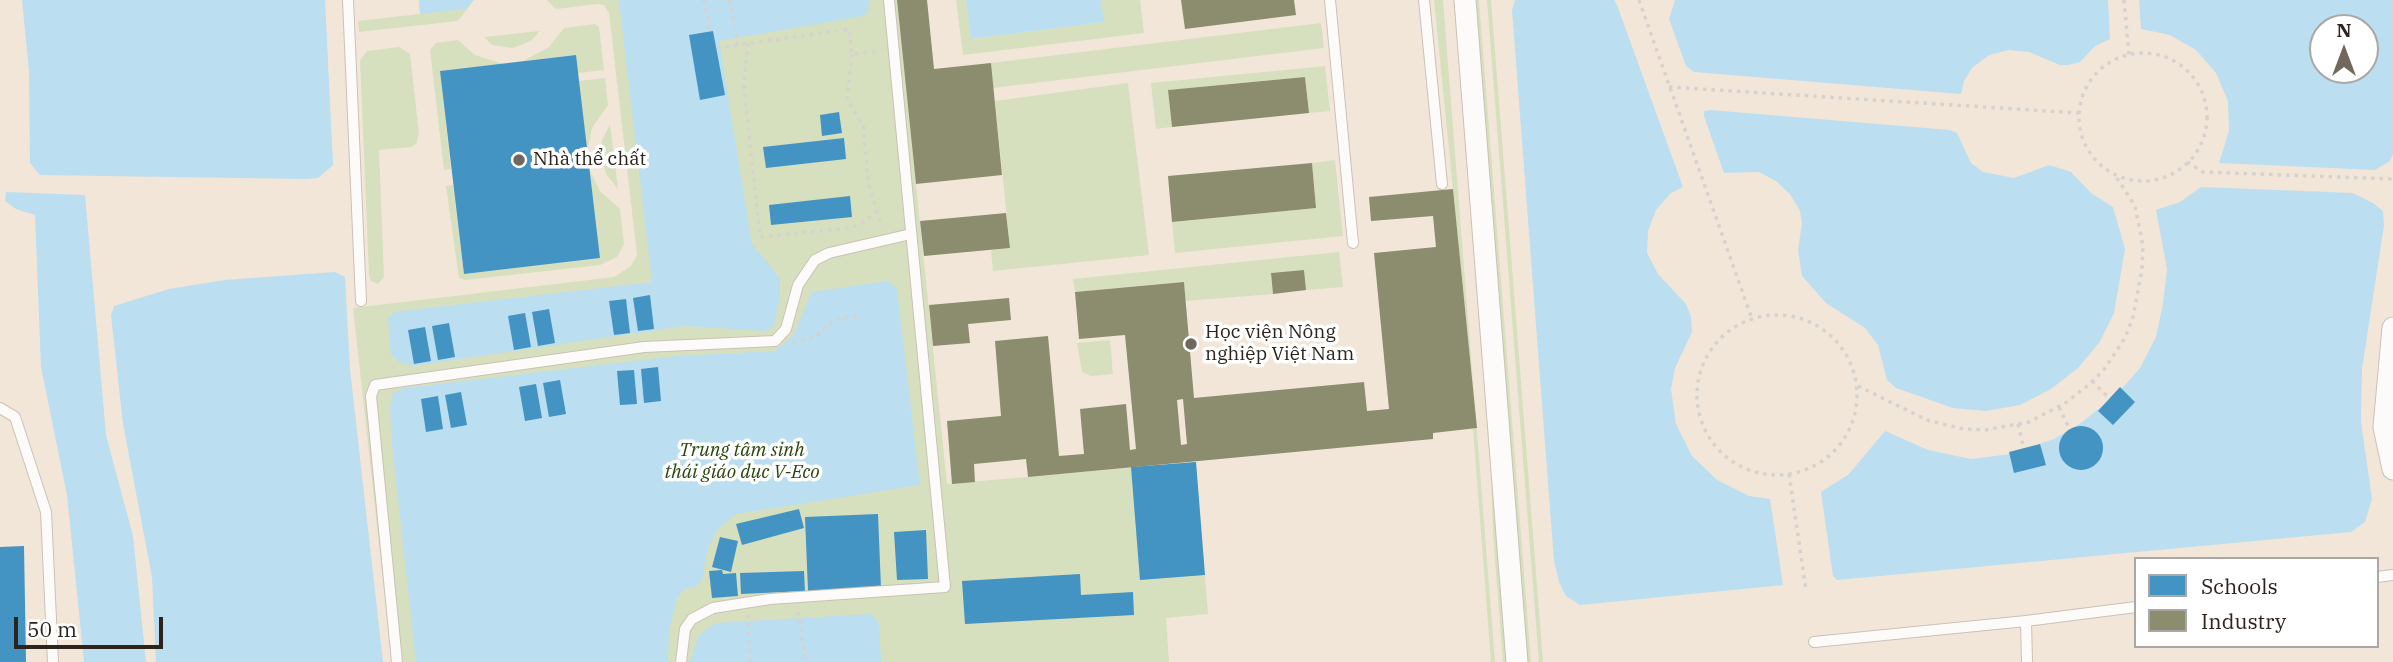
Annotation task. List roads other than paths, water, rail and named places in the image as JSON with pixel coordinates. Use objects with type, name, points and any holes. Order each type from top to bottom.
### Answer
[{"type":"street","points":[[1465,0],[1517,662]]},
{"type":"street","points":[[2393,328],[2384,427],[2393,469]]},
{"type":"lane","points":[[348,0],[361,300]]},
{"type":"lane","points":[[681,662],[685,629],[692,619],[713,608],[770,599],[945,587],[889,0]]},
{"type":"lane","points":[[1330,0],[1353,243]]},
{"type":"lane","points":[[1424,0],[1443,184]]},
{"type":"lane","points":[[397,662],[370,396],[375,385],[654,346],[775,341],[786,329],[801,278],[815,260],[829,253],[911,234]]},
{"type":"lane","points":[[0,408],[15,416],[46,512],[53,662]]},
{"type":"lane","points":[[1814,642],[2134,607]]},
{"type":"lane","points":[[2026,621],[2027,662]]},
{"type":"water","points":[[22,0],[325,0],[333,165],[318,178],[306,179],[40,175],[30,163],[29,71]]},
{"type":"water","points":[[419,0],[474,0],[466,9],[420,14]]},
{"type":"water","points":[[619,0],[869,0],[868,12],[863,16],[719,41],[752,244],[780,278],[780,297],[774,326],[766,331],[684,326],[411,366],[399,362],[391,355],[388,319],[394,312],[652,282]]},
{"type":"water","points":[[966,0],[1101,0],[1104,22],[971,39]]},
{"type":"water","points":[[1515,0],[1614,0],[1617,5],[1683,187],[1671,193],[1656,210],[1648,231],[1647,253],[1658,274],[1686,304],[1691,317],[1692,332],[1675,368],[1671,389],[1676,424],[1692,456],[1717,480],[1749,496],[1770,499],[1783,585],[1580,605],[1566,596],[1559,582],[1554,561],[1512,10]]},
{"type":"water","points":[[1675,0],[2108,0],[2110,39],[2095,46],[2080,62],[2068,65],[2060,65],[2029,52],[2009,50],[1989,55],[1972,68],[1964,81],[1961,94],[1694,72],[1686,66],[1669,19]]},
{"type":"water","points":[[2139,0],[2393,0],[2393,154],[2390,161],[2375,170],[2219,163],[2229,131],[2228,101],[2216,73],[2196,50],[2170,35],[2141,29]]},
{"type":"water","points":[[1704,111],[1950,130],[1957,133],[1971,163],[1983,172],[2014,178],[2049,165],[2071,172],[2091,193],[2113,207],[2125,249],[2114,313],[2099,343],[2078,368],[2051,389],[2020,405],[1986,411],[1953,408],[1896,388],[1887,380],[1878,345],[1865,328],[1826,303],[1802,276],[1798,250],[1802,223],[1800,211],[1790,194],[1776,181],[1759,172],[1724,173],[1704,116]]},
{"type":"water","points":[[2201,187],[2353,193],[2383,211],[2384,225],[2362,369],[2361,422],[2372,499],[2365,522],[2351,532],[1837,580],[1833,576],[1821,492],[1849,474],[1885,431],[1928,450],[1971,459],[2011,454],[2054,439],[2081,423],[2117,394],[2140,368],[2156,337],[2163,304],[2167,269],[2156,210],[2180,202]]},
{"type":"water","points":[[6,192],[85,195],[106,435],[133,536],[146,662],[84,662],[67,495],[41,367],[35,215],[16,209],[5,201]]},
{"type":"water","points":[[335,272],[345,277],[350,369],[383,662],[156,662],[152,577],[123,424],[111,315],[114,306],[169,289],[225,280]]},
{"type":"water","points":[[888,281],[897,289],[920,485],[736,514],[718,529],[708,548],[702,580],[696,586],[683,590],[677,599],[669,629],[668,662],[416,662],[392,444],[390,406],[393,393],[405,388],[677,356],[775,351],[793,336],[812,292]]},
{"type":"water","points":[[871,614],[879,623],[881,662],[690,662],[699,635],[716,623]]},
{"type":"place","name":"Nhà thể chất","points":[[519,160]]},
{"type":"place","name":"Học viện Nông nghiệp Việt Nam","points":[[1191,344]]},
{"type":"park label","name":"Trung tâm sinh thái giáo dục V-Eco","points":[[742,462]]}]
